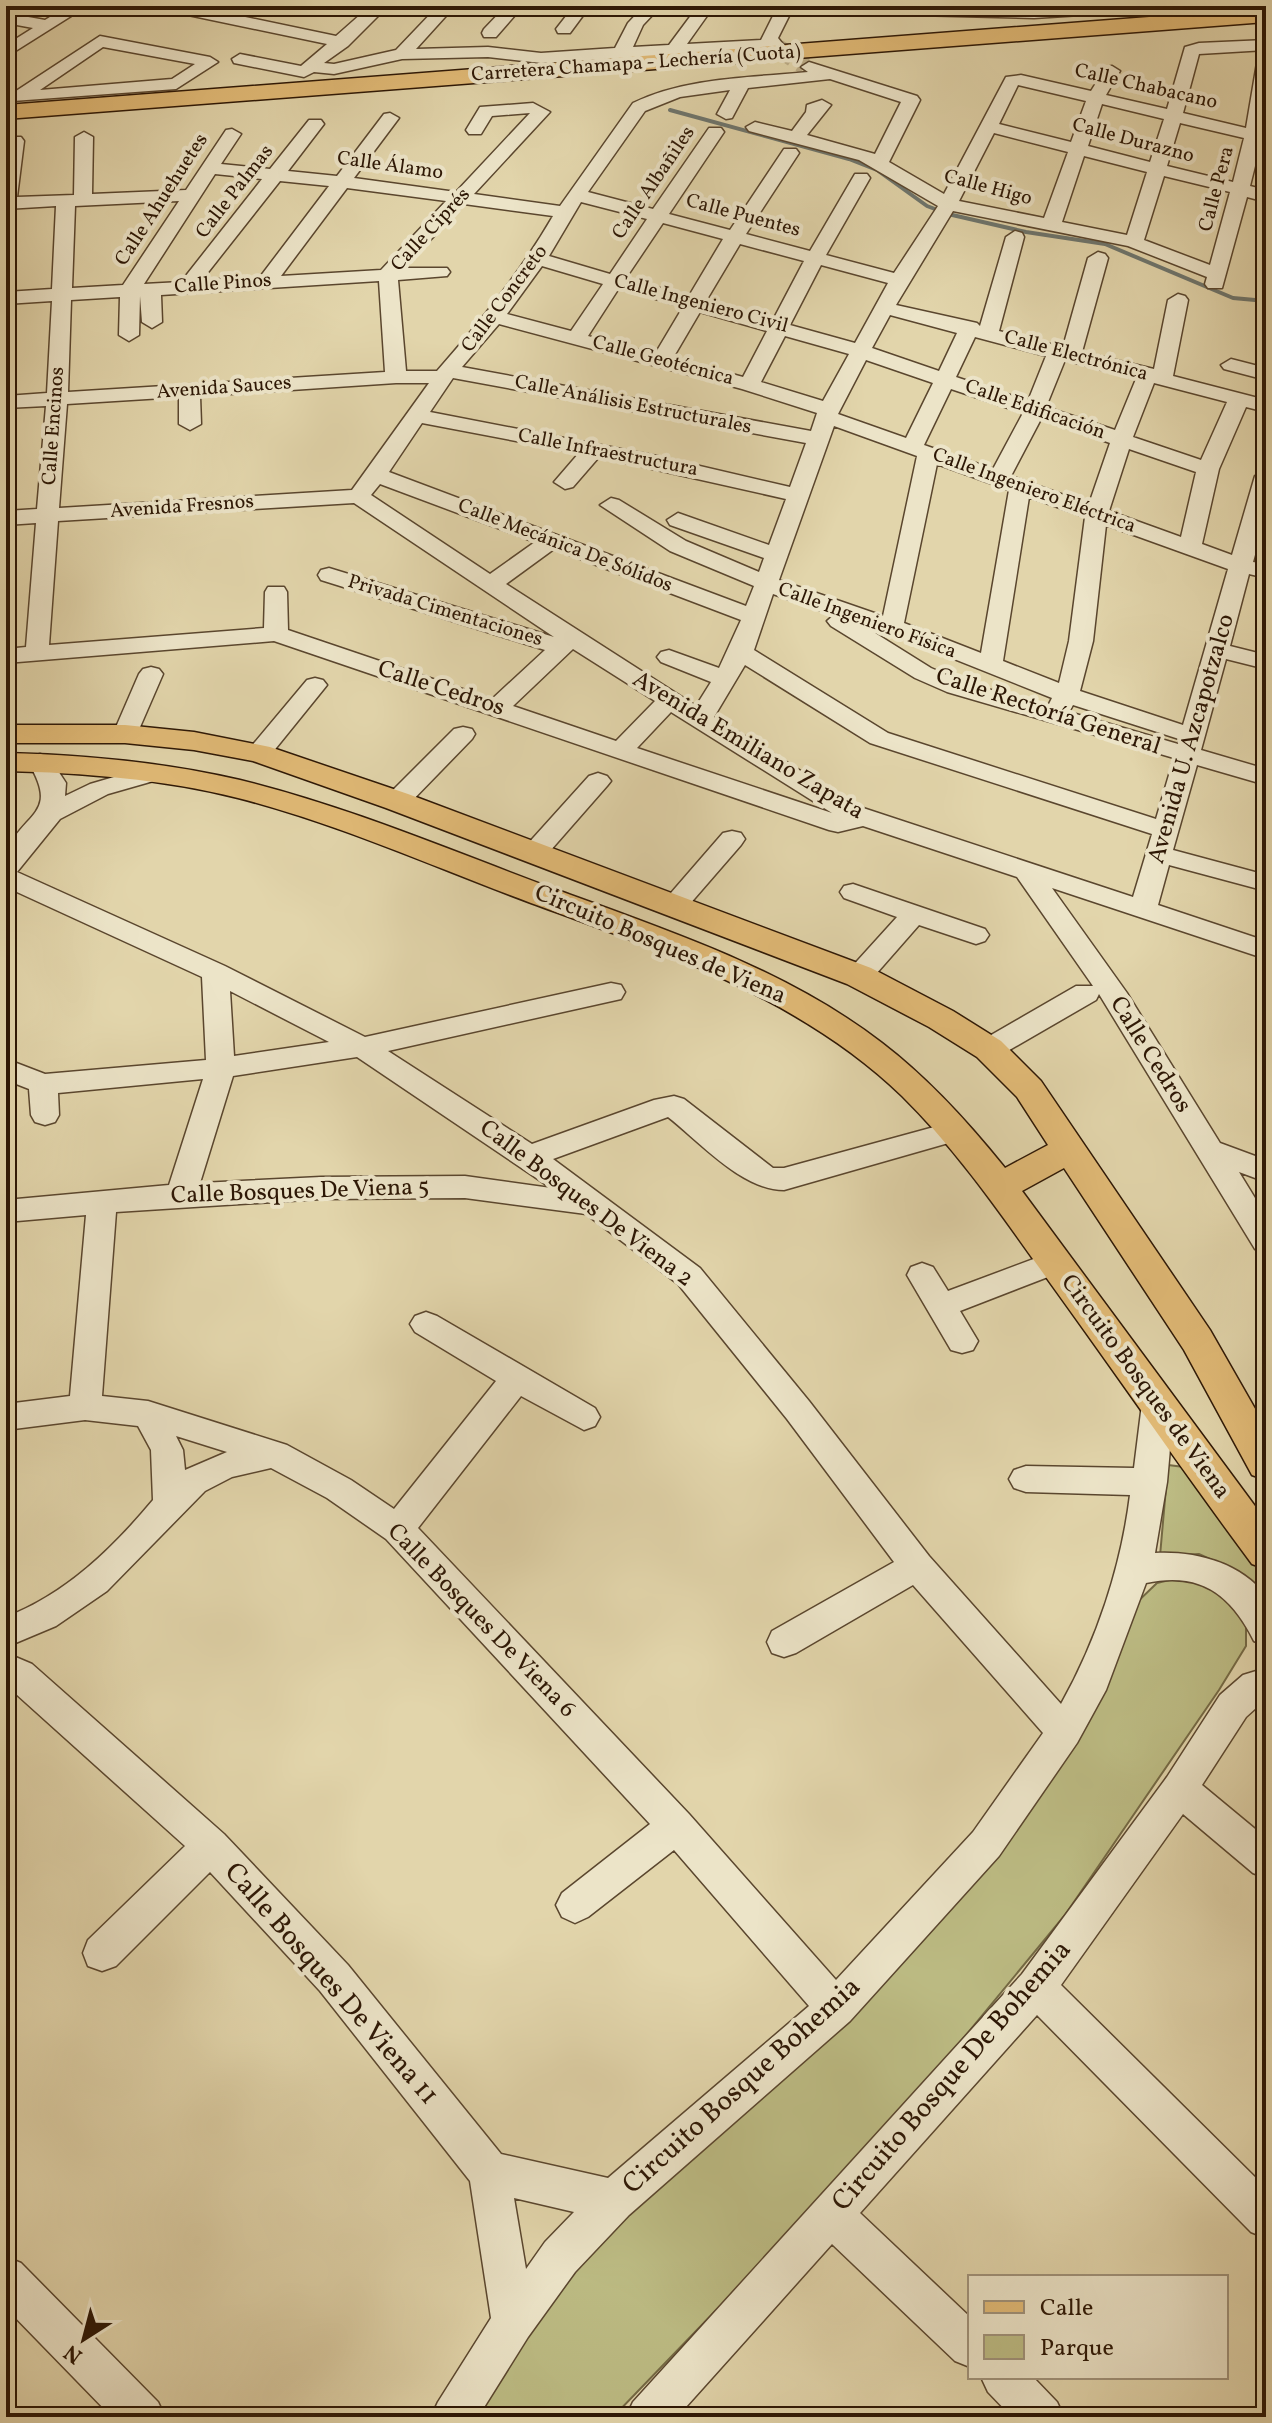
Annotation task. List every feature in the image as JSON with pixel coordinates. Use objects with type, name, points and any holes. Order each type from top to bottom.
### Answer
[{"type":"highway","name":"Carretera Chamapa - Lechería (Cuota)","points":[[10,102],[1266,15]]},
{"type":"highway","name":"Carretera Chamapa - Lechería (Cuota)","points":[[11,131],[1266,24]]},
{"type":"main road","name":"Circuito Bosques de Viena","points":[[6,734],[125,734],[194,741],[259,753],[363,788],[859,976],[941,1019],[989,1049],[1029,1089],[1197,1340],[1266,1464]]},
{"type":"main road","name":"Circuito Bosques de Viena","points":[[6,762],[40,762],[155,773],[240,790],[348,823],[568,904],[757,980],[851,1037],[909,1082],[956,1131],[1055,1262],[1187,1449],[1266,1552]]},
{"type":"main road","points":[[348,823],[358,807],[363,788]]},
{"type":"main road","points":[[348,823],[395,800]]},
{"type":"main road","points":[[999,1187],[1069,1150]]},
{"type":"street","points":[[169,6],[342,42]]},
{"type":"street","points":[[354,6],[379,7]]},
{"type":"street","points":[[402,54],[447,6]]},
{"type":"street","points":[[490,33],[515,6]]},
{"type":"street","points":[[564,29],[582,6]]},
{"type":"street","points":[[622,52],[636,23],[653,6]]},
{"type":"street","points":[[675,49],[706,6]]},
{"type":"street","points":[[240,59],[306,70],[334,69],[402,54],[488,52],[541,58],[776,46],[769,39],[786,6]]},
{"type":"street","points":[[826,6],[864,8],[852,29]]},
{"type":"street","points":[[915,10],[1034,13],[1060,8],[1143,6]]},
{"type":"street","points":[[306,70],[379,7]]},
{"type":"street","points":[[8,50],[73,8]]},
{"type":"street","points":[[6,18],[46,25]]},
{"type":"street","points":[[100,41],[210,62],[176,84],[10,102],[100,41]]},
{"type":"street","points":[[1134,242],[1194,49],[1266,45]]},
{"type":"street","points":[[100,91],[157,50]]},
{"type":"street","name":"Calle Pera","points":[[1216,279],[1240,191],[1260,137],[1254,114],[1266,57]]},
{"type":"street","points":[[805,66],[911,100],[880,162]]},
{"type":"street","points":[[726,114],[742,84],[833,77]]},
{"type":"street","points":[[661,361],[734,237],[818,108],[833,77]]},
{"type":"street","name":"Calle Chabacano","points":[[990,127],[1015,80],[1104,83],[1172,116],[1260,137]]},
{"type":"street","points":[[1051,226],[1104,83],[1134,88]]},
{"type":"street","name":"Calle Concreto","points":[[358,496],[446,374],[495,317],[538,259],[571,204],[644,104],[742,84]]},
{"type":"street","name":"Calle Ciprés","points":[[396,377],[388,274],[541,112],[540,109],[486,111],[475,130]]},
{"type":"street","points":[[267,281],[390,118]]},
{"type":"street","name":"Calle Palmas","points":[[188,286],[315,124]]},
{"type":"street","name":"Calle Higo","points":[[755,127],[793,146],[880,162],[945,210],[1134,242],[1216,279]]},
{"type":"street","points":[[701,718],[741,652],[828,413],[899,280],[945,210],[990,127]]},
{"type":"street","name":"Calle Durazno","points":[[990,127],[1266,196]]},
{"type":"street","points":[[11,131],[6,202],[190,195]]},
{"type":"street","name":"Calle Albañiles","points":[[576,338],[715,132]]},
{"type":"street","name":"Calle Ahuehuetes","points":[[130,290],[232,134]]},
{"type":"street","name":"Calle Encinos","points":[[37,654],[62,295],[84,137]]},
{"type":"street","name":"Calle Álamo","points":[[209,168],[460,198],[571,204]]},
{"type":"street","points":[[749,385],[861,178]]},
{"type":"street","name":"Calle Puentes","points":[[571,204],[656,216],[899,280]]},
{"type":"street","points":[[892,626],[920,450],[943,379],[979,330],[1015,237]]},
{"type":"street","points":[[990,667],[1010,483],[1035,410],[1065,354],[1098,258]]},
{"type":"street","name":"Calle Ingeniero Civil","points":[[538,259],[779,325],[863,352]]},
{"type":"street","name":"Calle Pinos","points":[[6,298],[440,272]]},
{"type":"street","points":[[151,289],[152,322]]},
{"type":"street","points":[[129,335],[130,290]]},
{"type":"street","points":[[1053,717],[1067,695],[1080,639],[1097,515],[1121,440],[1155,376],[1178,300]]},
{"type":"street","name":"Calle Electrónica","points":[[885,308],[1266,406]]},
{"type":"street","name":"Calle Geotécnica","points":[[495,317],[749,385],[828,413]]},
{"type":"street","name":"Calle Edificación","points":[[863,352],[1208,469]]},
{"type":"street","points":[[1231,365],[1266,374]]},
{"type":"street","name":"Avenida Sauces","points":[[6,402],[446,374]]},
{"type":"street","name":"Calle Análisis Estructurales","points":[[446,374],[817,439]]},
{"type":"street","points":[[189,390],[190,424]]},
{"type":"street","points":[[1190,547],[1208,469],[1239,399]]},
{"type":"street","name":"Calle Ingeniero Eléctrica","points":[[828,413],[1097,515],[1241,566],[1266,571]]},
{"type":"street","name":"Calle Infraestructura","points":[[418,416],[594,450],[798,495]]},
{"type":"street","points":[[565,482],[594,450]]},
{"type":"street","name":"Calle Mecánica De Sólidos","points":[[376,475],[754,617]]},
{"type":"street","name":"Avenida U. Azcapotzalco","points":[[1143,910],[1265,484]]},
{"type":"street","name":"Avenida Fresnos","points":[[6,518],[358,496]]},
{"type":"street","name":"Avenida Emiliano Zapata","points":[[358,496],[491,584],[566,642],[701,718],[848,812],[1266,950]]},
{"type":"street","name":"Calle Ingeniero Física","points":[[611,505],[678,546],[799,597],[892,626],[1191,746]]},
{"type":"street","points":[[678,520],[777,555]]},
{"type":"street","points":[[491,584],[551,541]]},
{"type":"street","name":"Privada Cimentaciones","points":[[329,575],[566,642]]},
{"type":"street","points":[[276,592],[276,634]]},
{"type":"street","name":"Calle Rectoría General","points":[[799,597],[939,681],[1053,717],[1191,746],[1266,777]]},
{"type":"street","name":"Calle Cedros","points":[[6,656],[276,634],[838,824],[847,825],[861,816]]},
{"type":"street","points":[[498,707],[566,642]]},
{"type":"street","points":[[1217,650],[1266,662]]},
{"type":"street","points":[[741,652],[879,738],[1266,883]]},
{"type":"street","points":[[669,657],[725,679]]},
{"type":"street","points":[[125,734],[151,674]]},
{"type":"street","points":[[259,753],[315,685]]},
{"type":"street","points":[[620,751],[669,700]]},
{"type":"street","points":[[395,800],[463,734]]},
{"type":"street","points":[[40,762],[53,783],[51,813]]},
{"type":"street","points":[[6,868],[51,813],[112,784],[155,773]]},
{"type":"street","points":[[534,853],[598,781]]},
{"type":"street","points":[[673,907],[732,839]]},
{"type":"street","name":"Calle Cedros","points":[[1028,873],[1117,1000],[1266,1241]]},
{"type":"street","name":"Calle Bosques De Viena 2","points":[[6,877],[215,972],[362,1047],[529,1156],[689,1276],[798,1410],[917,1566],[1064,1732]]},
{"type":"street","points":[[853,892],[976,935]]},
{"type":"street","points":[[859,976],[914,914]]},
{"type":"street","points":[[181,1195],[221,1068],[215,972]]},
{"type":"street","points":[[6,1069],[43,1084],[221,1068],[362,1047],[611,992]]},
{"type":"street","points":[[989,1049],[1086,993]]},
{"type":"street","points":[[43,1084],[45,1115]]},
{"type":"street","points":[[529,1156],[674,1106],[760,1175],[771,1179],[784,1179],[956,1131]]},
{"type":"street","points":[[1209,1150],[1266,1171]]},
{"type":"street","name":"Calle Bosques De Viena 5","points":[[6,1211],[181,1195],[321,1188],[465,1187],[593,1204]]},
{"type":"street","points":[[85,1407],[102,1202]]},
{"type":"street","points":[[941,1306],[1055,1262]]},
{"type":"street","points":[[922,1275],[962,1341]]},
{"type":"street","points":[[426,1324],[584,1417]]},
{"type":"street","points":[[398,1529],[517,1378]]},
{"type":"street","name":"Circuito Bosque Bohemia","points":[[453,2417],[513,2322],[560,2257],[614,2200],[836,2008],[986,1844],[1064,1732],[1094,1679],[1133,1572],[1150,1482],[1158,1404]]},
{"type":"street","name":"Calle Bosques De Viena 6","points":[[6,1417],[85,1407],[148,1414],[275,1454],[339,1489],[398,1529],[676,1826],[836,2008]]},
{"type":"street","points":[[148,1414],[167,1450],[170,1500]]},
{"type":"street","points":[[10,1630],[62,1606],[108,1573],[143,1536],[170,1500],[202,1476],[219,1468],[275,1454]]},
{"type":"street","points":[[1026,1479],[1150,1482]]},
{"type":"street","points":[[1133,1572],[1152,1566],[1178,1565],[1205,1571],[1229,1583],[1250,1601],[1266,1631]]},
{"type":"street","points":[[784,1642],[917,1566]]},
{"type":"street","name":"Calle Bosques De Viena 11","points":[[10,1630],[13,1672],[211,1846],[334,1978],[489,2172],[513,2322]]},
{"type":"street","name":"Circuito Bosque De Bohemia","points":[[648,2417],[1036,1987],[1180,1789],[1233,1706],[1263,1680]]},
{"type":"street","points":[[1180,1789],[1266,1861]]},
{"type":"street","points":[[575,1905],[676,1826]]},
{"type":"street","points":[[102,1953],[211,1846]]},
{"type":"street","points":[[1036,1987],[1266,2217]]},
{"type":"street","points":[[489,2172],[614,2200]]},
{"type":"street","points":[[832,2215],[968,2344]]},
{"type":"street","points":[[6,2278],[130,2412]]},
{"type":"street","points":[[1005,2379],[1042,2417]]},
{"type":"green space","points":[[1168,1465],[1184,1467],[1266,1575],[1266,1605],[1239,1572],[1199,1554],[1160,1556]]},
{"type":"green space","points":[[1178,1578],[1224,1589],[1246,1620],[1246,1646],[1065,1915],[957,2046],[724,2302],[613,2417],[472,2417],[569,2250],[975,1880],[1132,1607],[1157,1583]]},
{"type":"waterway","points":[[670,110],[849,159],[877,170],[927,206],[948,214],[1026,232],[1105,244],[1233,298],[1266,301]]},
{"type":"tunnel","points":[[778,48],[805,66]]}]
